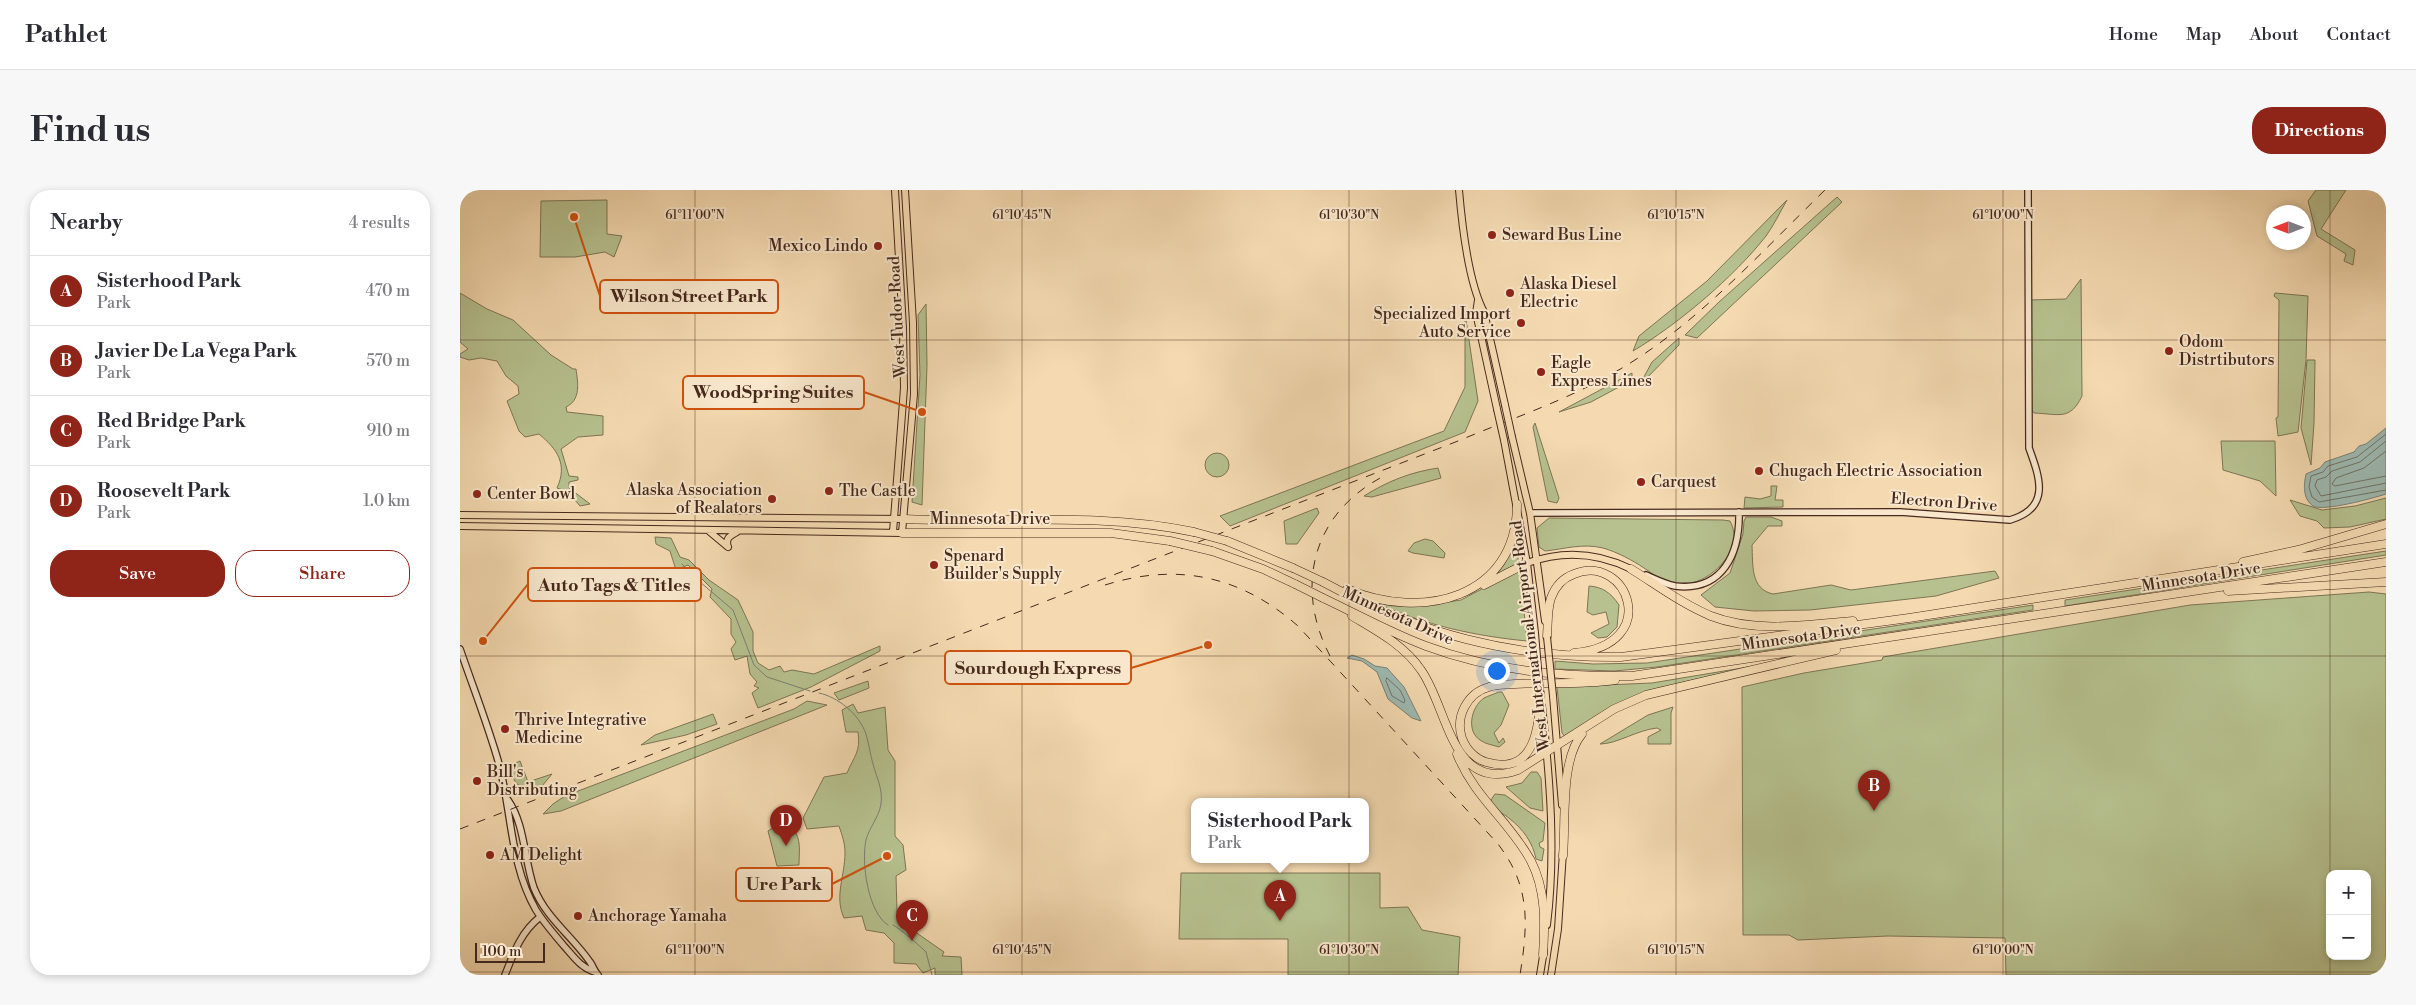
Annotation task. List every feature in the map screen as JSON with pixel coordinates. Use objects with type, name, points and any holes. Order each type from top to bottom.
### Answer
[{"type":"highway","points":[[1448,598],[1483,582],[1500,564],[1508,552],[1513,536],[1517,504]]},
{"type":"highway","name":"Minnesota Drive","points":[[904,519],[1101,520],[1154,525],[1194,532],[1227,541],[1293,568],[1388,614],[1432,631],[1494,647],[1601,658],[1642,656],[1909,618],[2386,544]]},
{"type":"highway","points":[[2197,573],[2298,550],[2386,524]]},
{"type":"highway","name":"Minnesota Drive","points":[[902,533],[1111,533],[1170,541],[1212,552],[1263,569],[1408,639],[1473,661],[1512,669],[1560,675],[1632,676],[2386,562]]},
{"type":"highway","points":[[1323,582],[1382,601],[1426,603],[1464,595],[1527,563]]},
{"type":"highway","points":[[1631,568],[1698,610],[1734,622],[1771,625],[1909,618]]},
{"type":"highway","points":[[1547,637],[1552,598],[1560,583],[1572,574],[1587,571],[1602,573],[1616,581],[1624,592],[1628,607],[1627,620],[1622,632],[1612,642],[1590,651],[1552,654]]},
{"type":"highway","points":[[2206,590],[2234,591],[2386,582]]},
{"type":"highway","points":[[1323,598],[1392,641],[1410,656],[1431,687],[1468,778],[1483,800],[1520,845],[1535,870],[1544,909],[1543,955]]},
{"type":"highway","points":[[1449,731],[1467,762],[1486,773],[1512,773],[1630,701],[1661,690],[1914,634]]},
{"type":"highway","points":[[1540,692],[1538,730],[1532,747],[1526,754],[1508,763],[1494,764],[1482,760],[1471,752],[1461,735],[1461,718],[1468,700],[1484,688],[1525,683],[1601,682],[1632,676]]},
{"type":"highway","points":[[1563,856],[1570,757],[1577,740],[1594,723]]},
{"type":"main road","name":"West Tudor Road","points":[[893,532],[904,388],[895,190]]},
{"type":"main road","points":[[900,190],[904,225],[907,229]]},
{"type":"main road","name":"West Tudor Road","points":[[902,533],[914,394],[910,278],[904,190]]},
{"type":"main road","name":"West International Airport Road","points":[[1459,190],[1462,218],[1478,300],[1484,312],[1530,513],[1547,637],[1558,746],[1563,856],[1558,929],[1551,975]]},
{"type":"main road","points":[[898,232],[902,234],[905,245],[907,274],[910,278]]},
{"type":"main road","name":"West International Airport Road","points":[[1478,300],[1476,313],[1504,440],[1527,563],[1547,752],[1552,841],[1550,892],[1540,975]]},
{"type":"main road","points":[[1517,504],[1522,510],[1530,513]]},
{"type":"main road","name":"Minnesota Drive","points":[[460,515],[904,519]]},
{"type":"main road","name":"Minnesota Drive","points":[[460,526],[620,527],[738,532],[902,533]]},
{"type":"main road","points":[[708,531],[728,547],[729,536],[738,532]]},
{"type":"main road","points":[[1527,563],[1537,559],[1591,554],[1614,560],[1631,568]]},
{"type":"street","name":"Electron Drive","points":[[1530,513],[1900,512],[2010,520],[2023,516],[2035,503],[2040,490],[2040,478],[2029,448],[2028,190]]},
{"type":"street","points":[[1631,568],[1675,586],[1699,584],[1713,578],[1726,567],[1734,554],[1739,535],[1739,512]]},
{"type":"street","points":[[460,649],[498,762],[508,800],[507,811],[518,866],[528,894],[540,917],[585,969],[596,973]]},
{"type":"street","points":[[508,800],[514,808],[527,863],[538,896],[558,925],[590,962],[596,973]]},
{"type":"street","points":[[505,975],[520,939],[528,927],[540,917]]},
{"type":"green space","points":[[2316,190],[2346,190],[2321,229],[2355,250],[2353,265],[2344,261],[2346,254],[2317,236],[2311,205],[2309,205],[2308,201]]},
{"type":"green space","points":[[1837,197],[1842,202],[1697,338],[1685,335],[1719,302]]},
{"type":"green space","points":[[607,200],[607,234],[622,236],[614,257],[605,252],[575,257],[540,257],[541,201]]},
{"type":"green space","points":[[1787,200],[1766,236],[1738,268],[1686,314],[1633,351],[1639,336],[1707,281]]},
{"type":"green space","points":[[2081,279],[2082,396],[2078,404],[2068,413],[2057,415],[2034,413],[2029,406],[2030,300],[2066,299]]},
{"type":"green space","points":[[460,293],[487,309],[513,320],[551,355],[576,369],[576,396],[571,404],[566,407],[567,412],[603,416],[603,435],[578,437],[561,449],[569,476],[578,477],[578,480],[569,482],[569,488],[590,504],[580,506],[568,492],[557,488],[561,464],[556,451],[551,445],[539,434],[525,437],[519,431],[507,401],[519,394],[518,386],[506,376],[497,361],[481,358],[469,360],[460,357],[460,354],[468,349],[460,342]]},
{"type":"green space","points":[[2275,293],[2308,296],[2306,360],[2298,432],[2278,436],[2276,418],[2278,417],[2279,300],[2274,296]]},
{"type":"green space","points":[[926,304],[927,365],[922,505],[912,502],[920,375],[918,315]]},
{"type":"green space","points":[[1465,313],[1478,401],[1465,432],[1230,526],[1220,516],[1444,431],[1465,387]]},
{"type":"green space","points":[[1679,338],[1679,345],[1639,386],[1652,362]]},
{"type":"green space","points":[[2307,360],[2315,360],[2311,465],[2301,428]]},
{"type":"green space","points":[[1632,373],[1632,380],[1591,402],[1559,412]]},
{"type":"green space","points":[[1535,423],[1559,498],[1557,503],[1548,501],[1533,427]]},
{"type":"green space","points":[[2221,441],[2275,441],[2276,496],[2260,481],[2223,470]]},
{"type":"green space","points":[[1217,453],[1226,456],[1229,465],[1226,474],[1217,477],[1208,474],[1205,465],[1208,456]]},
{"type":"green space","points":[[1438,468],[1441,478],[1372,497],[1364,496],[1400,478]]},
{"type":"green space","points":[[1771,486],[1777,486],[1775,500],[1783,500],[1783,507],[1744,508],[1745,497],[1760,499],[1771,496]]},
{"type":"green space","points":[[2386,498],[2386,519],[2350,527],[2324,528],[2317,521],[2300,516],[2290,500],[2322,510],[2355,506]]},
{"type":"green space","points":[[1317,508],[1319,513],[1297,544],[1286,544],[1284,521]]},
{"type":"green space","points":[[1746,517],[1771,517],[1782,521],[1782,526],[1768,526],[1752,545],[1754,575],[1760,587],[1773,594],[1831,585],[1851,590],[1995,571],[1999,578],[1936,596],[1810,610],[1754,611],[1715,607],[1701,595],[1730,573],[1743,534]]},
{"type":"green space","points":[[1549,518],[1723,520],[1730,521],[1734,531],[1734,541],[1731,551],[1725,560],[1708,576],[1694,582],[1679,585],[1668,583],[1629,559],[1603,548],[1581,546],[1545,551],[1539,547],[1537,528]]},
{"type":"green space","points":[[655,537],[671,538],[680,557],[689,560],[709,580],[738,600],[753,632],[753,651],[758,663],[769,670],[780,666],[784,672],[792,670],[814,674],[880,646],[880,651],[811,687],[758,708],[752,693],[759,688],[754,686],[757,682],[750,674],[747,656],[735,660],[731,649],[736,642],[731,634],[731,619],[710,597],[712,589],[688,565],[676,570],[670,551],[656,544]]},
{"type":"green space","points":[[1425,539],[1433,541],[1445,553],[1444,558],[1408,551],[1414,543]]},
{"type":"green space","points":[[1514,540],[1519,563],[1494,576],[1507,557]]},
{"type":"green space","points":[[2386,551],[2386,555],[2065,606],[2065,600]]},
{"type":"green space","points":[[1520,570],[1527,641],[1469,633],[1413,618],[1377,603],[1421,606],[1461,600]]},
{"type":"green space","points":[[1589,586],[1606,591],[1619,605],[1617,627],[1607,637],[1598,638],[1591,633],[1609,624],[1606,612],[1593,615],[1587,612]]},
{"type":"green space","points":[[2369,592],[2386,594],[2386,975],[2006,975],[2005,938],[1888,936],[1798,940],[1789,935],[1743,935],[1742,687],[1804,673],[1882,660],[1883,657],[2190,605]]},
{"type":"green space","points":[[2033,605],[2033,610],[1657,667],[1614,671],[1555,669],[1555,661],[1593,664],[1647,663]]},
{"type":"green space","points":[[1760,665],[1641,694],[1566,738],[1562,733],[1557,687],[1652,683]]},
{"type":"green space","points":[[868,681],[869,688],[839,700],[834,693]]},
{"type":"green space","points":[[1502,692],[1509,705],[1501,725],[1494,733],[1499,743],[1503,738],[1505,742],[1499,747],[1480,740],[1476,736],[1473,731],[1472,719],[1476,707],[1484,698]]},
{"type":"green space","points":[[807,701],[827,705],[561,811],[543,814],[565,796],[794,709]]},
{"type":"green space","points":[[853,704],[858,713],[885,707],[888,750],[895,761],[895,836],[903,845],[906,870],[896,876],[897,912],[901,913],[911,929],[944,952],[942,956],[961,957],[962,975],[935,975],[935,968],[923,973],[916,964],[894,963],[894,943],[884,933],[866,930],[862,916],[844,918],[841,910],[840,894],[845,849],[839,826],[807,829],[803,818],[824,777],[847,773],[856,754],[859,744],[858,732],[846,732],[842,710]]},
{"type":"green space","points":[[1673,707],[1671,713],[1671,744],[1648,744],[1648,737],[1661,730],[1657,728],[1642,731],[1613,742],[1600,744],[1648,715]]},
{"type":"green space","points":[[713,714],[717,724],[686,735],[641,745],[655,735]]},
{"type":"green space","points":[[520,761],[528,782],[552,774],[542,786],[520,785],[514,780],[509,766]]},
{"type":"green space","points":[[1531,772],[1537,772],[1541,778],[1543,811],[1530,808],[1506,787],[1522,783]]},
{"type":"green space","points":[[1495,794],[1505,795],[1545,823],[1543,841],[1539,843],[1540,847],[1544,849],[1542,861],[1536,859],[1530,842],[1519,827],[1495,808],[1491,800]]},
{"type":"green space","points":[[785,824],[791,827],[797,836],[799,842],[799,865],[777,866],[768,831],[777,825]]},
{"type":"green space","points":[[1181,873],[1380,873],[1380,908],[1408,907],[1422,930],[1460,937],[1458,975],[1288,975],[1288,939],[1179,939]]},
{"type":"water","points":[[2386,428],[2386,494],[2349,504],[2327,507],[2313,506],[2309,503],[2305,495],[2306,474],[2320,468],[2325,462],[2354,452],[2359,446],[2366,444]]},
{"type":"water","points":[[1352,655],[1364,659],[1375,666],[1387,668],[1404,687],[1421,721],[1412,718],[1388,699],[1377,672],[1362,661],[1347,658]]},
{"type":"waterway","points":[[682,564],[733,610],[754,665],[767,677],[810,691]]},
{"type":"waterway","points":[[819,693],[840,702],[853,713],[866,734],[880,789],[881,804],[866,840],[865,873],[875,910],[888,925]]},
{"type":"waterway","points":[[893,925],[926,952],[932,975]]},
{"type":"railway","points":[[460,829],[1458,441],[1586,387],[1627,365],[1681,327],[1730,283],[1825,190]]},
{"type":"railway","points":[[1330,656],[1319,630],[1313,604],[1312,578],[1316,554],[1326,531],[1340,510],[1360,492],[1384,476]]},
{"type":"railway","points":[[1105,585],[1132,578],[1158,575],[1183,575],[1207,578],[1231,585],[1254,595],[1298,626],[1498,844],[1509,860],[1522,891],[1524,906],[1525,939],[1520,975]]},
{"type":"place","name":"Wilson Street Park","points":[[574,217]]},
{"type":"place","name":"Seward Bus Line","points":[[1492,235]]},
{"type":"place","name":"Mexico Lindo","points":[[878,246]]},
{"type":"place","name":"Alaska Diesel Electric","points":[[1510,293]]},
{"type":"place","name":"Specialized Import Auto Service","points":[[1521,323]]},
{"type":"place","name":"Odom Distrtibutors","points":[[2169,351]]},
{"type":"place","name":"Eagle Express Lines","points":[[1541,372]]},
{"type":"place","name":"WoodSpring Suites","points":[[922,412]]},
{"type":"place","name":"Chugach Electric Association","points":[[1759,471]]},
{"type":"place","name":"Carquest","points":[[1641,482]]},
{"type":"place","name":"The Castle","points":[[829,491]]},
{"type":"place","name":"Center Bowl","points":[[477,494]]},
{"type":"place","name":"Alaska Association of Realators","points":[[772,499]]},
{"type":"place","name":"Spenard Builder's Supply","points":[[934,565]]},
{"type":"place","name":"Auto Tags & Titles","points":[[483,641]]},
{"type":"place","name":"Sourdough Express","points":[[1208,645]]},
{"type":"place","name":"Thrive Integrative Medicine","points":[[505,729]]},
{"type":"place","name":"Bill's Distributing","points":[[477,781]]},
{"type":"place","name":"Javier De La Vega Park","points":[[1874,811]]},
{"type":"place","name":"Roosevelt Park","points":[[786,846]]},
{"type":"place","name":"AM Delight","points":[[490,855]]},
{"type":"place","name":"Ure Park","points":[[887,856]]},
{"type":"place","name":"Anchorage Yamaha","points":[[578,916]]},
{"type":"place","name":"Sisterhood Park","points":[[1280,921]]},
{"type":"place","name":"Red Bridge Park","points":[[912,941]]}]
